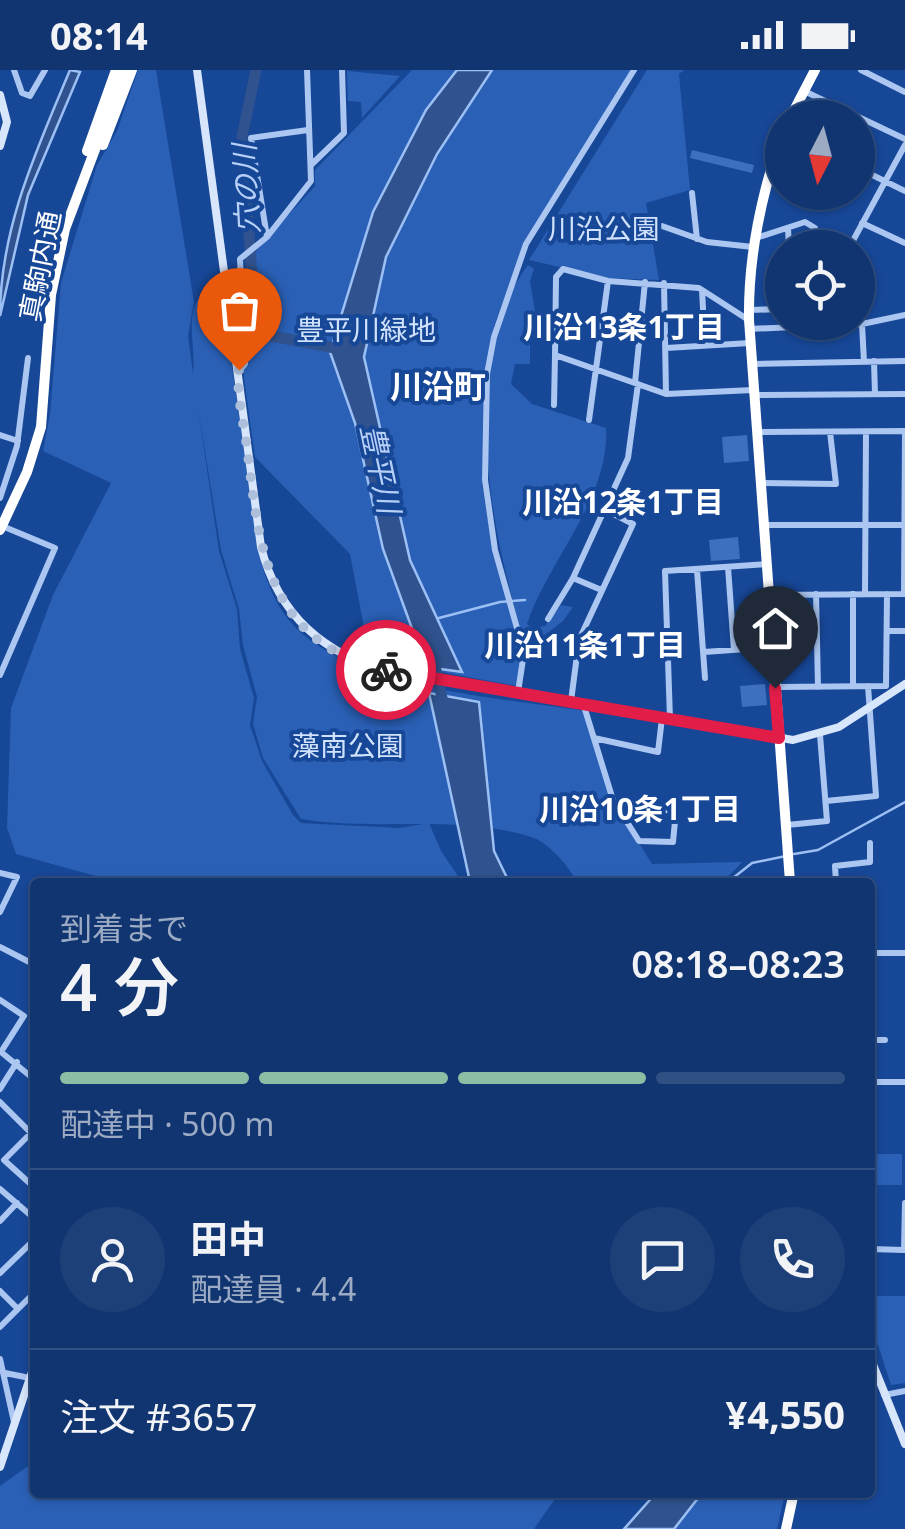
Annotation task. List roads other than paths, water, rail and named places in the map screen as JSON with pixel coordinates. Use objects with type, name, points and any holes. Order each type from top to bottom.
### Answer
[{"type":"highway","points":[[77,195],[85,158],[116,70]]},
{"type":"highway","points":[[77,195],[112,127],[128,70]]},
{"type":"highway","points":[[799,100],[815,70]]},
{"type":"highway","points":[[765,191],[754,243],[749,320],[790,878]]},
{"type":"highway","name":"真駒内通","points":[[1,528],[36,449],[44,406],[51,296],[77,195]]},
{"type":"highway","points":[[786,1529],[793,1498]]},
{"type":"street","points":[[14,70],[22,93],[30,96],[45,70]]},
{"type":"street","points":[[198,70],[258,535],[273,584],[296,619],[319,640],[361,663],[391,670],[779,738],[820,736],[871,710],[905,684]]},
{"type":"street","points":[[237,372],[245,364],[240,259],[246,250],[267,238],[311,181],[307,70]]},
{"type":"street","points":[[310,166],[344,133],[342,70]]},
{"type":"street","points":[[518,692],[524,653],[495,550],[484,480],[487,374],[494,337],[526,244],[634,70]]},
{"type":"street","points":[[860,70],[905,92]]},
{"type":"street","points":[[804,91],[905,142],[858,230]]},
{"type":"street","points":[[0,95],[7,122],[0,146]]},
{"type":"street","points":[[267,238],[251,138],[308,130]]},
{"type":"street","points":[[875,177],[905,191]]},
{"type":"street","points":[[692,193],[697,239]]},
{"type":"street","points":[[662,226],[697,239],[754,243],[805,222],[815,230]]},
{"type":"street","points":[[862,223],[905,243]]},
{"type":"street","points":[[554,405],[558,271],[702,290],[749,320],[765,321]]},
{"type":"street","points":[[590,420],[608,280]]},
{"type":"street","points":[[548,619],[573,578],[628,458],[645,282]]},
{"type":"street","points":[[664,283],[666,394]]},
{"type":"street","points":[[702,290],[706,345]]},
{"type":"street","points":[[749,320],[765,315]]},
{"type":"street","points":[[875,321],[905,315]]},
{"type":"street","points":[[863,340],[864,362]]},
{"type":"street","points":[[666,348],[750,343]]},
{"type":"street","points":[[555,355],[666,394],[905,394]]},
{"type":"street","points":[[0,498],[18,441],[28,358]]},
{"type":"street","points":[[874,361],[875,394]]},
{"type":"street","points":[[751,364],[905,361]]},
{"type":"street","points":[[757,432],[905,432],[905,594],[768,595]]},
{"type":"street","points":[[760,483],[836,484],[830,432]]},
{"type":"street","points":[[865,594],[866,432]]},
{"type":"street","points":[[0,435],[18,441]]},
{"type":"street","points":[[572,701],[579,640],[633,524],[604,510]]},
{"type":"street","points":[[764,525],[904,525]]},
{"type":"street","points":[[0,675],[55,548],[1,528]]},
{"type":"street","points":[[594,738],[658,752],[666,719],[665,571],[766,564]]},
{"type":"street","points":[[728,567],[734,650]]},
{"type":"street","points":[[697,569],[705,678]]},
{"type":"street","points":[[573,578],[600,589]]},
{"type":"street","points":[[816,594],[818,686]]},
{"type":"street","points":[[853,594],[853,686]]},
{"type":"street","points":[[775,688],[886,686],[887,594]]},
{"type":"street","points":[[887,632],[905,631]]},
{"type":"street","points":[[704,652],[772,648]]},
{"type":"street","points":[[826,800],[876,796],[868,686]]},
{"type":"street","points":[[583,704],[613,800],[622,814],[640,841],[672,842],[676,811],[640,808],[622,814]]},
{"type":"street","points":[[786,826],[827,821],[820,736]]},
{"type":"street","points":[[836,878],[835,866],[870,862],[870,843]]},
{"type":"street","points":[[0,874],[17,878],[0,912]]},
{"type":"street","points":[[0,946],[30,962]]},
{"type":"street","points":[[875,952],[905,953]]},
{"type":"street","points":[[0,1000],[24,1016],[1,1052],[30,1075]]},
{"type":"street","points":[[875,1040],[885,1040]]},
{"type":"street","points":[[0,1089],[17,1062]]},
{"type":"street","points":[[875,1082],[905,1082]]},
{"type":"street","points":[[0,1102],[30,1128]]},
{"type":"street","points":[[30,1134],[4,1160],[30,1182]]},
{"type":"street","points":[[0,1189],[30,1215]]},
{"type":"street","points":[[875,1249],[904,1250],[905,1203]]},
{"type":"street","points":[[0,1220],[17,1204]]},
{"type":"street","points":[[0,1274],[30,1243]]},
{"type":"street","points":[[0,1291],[18,1309]]},
{"type":"street","points":[[0,1327],[30,1297]]},
{"type":"street","points":[[0,1360],[14,1424]]},
{"type":"street","points":[[875,1371],[905,1444]]},
{"type":"street","points":[[5,1372],[30,1377]]},
{"type":"street","points":[[0,1467],[30,1382]]},
{"type":"street","points":[[884,1395],[905,1391]]},
{"type":"water","points":[[70,70],[80,72],[28,195],[0,316],[13,220]]},
{"type":"water","points":[[457,70],[492,70],[437,154],[386,257],[364,357],[410,560],[462,672],[426,667],[383,549],[355,423],[330,352],[373,212],[426,110]]},
{"type":"water","points":[[429,693],[479,702],[494,851],[507,878],[469,878]]},
{"type":"water","points":[[652,1498],[698,1498],[674,1529],[624,1529]]},
{"type":"waterway","name":"穴の川","points":[[256,70],[242,137],[255,318],[271,336],[345,350]]},
{"type":"waterway","points":[[439,618],[500,602],[525,600]]},
{"type":"waterway","name":"豊平川","points":[[433,657],[444,707]]},
{"type":"waterway","points":[[794,854],[818,850],[905,802]]},
{"type":"waterway","points":[[733,878],[752,863],[786,856]]},
{"type":"district","name":"川沿13条1丁目","points":[[624,328]]},
{"type":"district","name":"川沿町","points":[[438,387]]},
{"type":"district","name":"川沿12条1丁目","points":[[623,503]]},
{"type":"district","name":"川沿11条1丁目","points":[[585,646]]},
{"type":"district","name":"川沿10条1丁目","points":[[640,810]]},
{"type":"park label","name":"川沿公園","points":[[604,229]]},
{"type":"park label","name":"豊平川緑地","points":[[366,330]]},
{"type":"park label","name":"藻南公園","points":[[348,746]]}]
